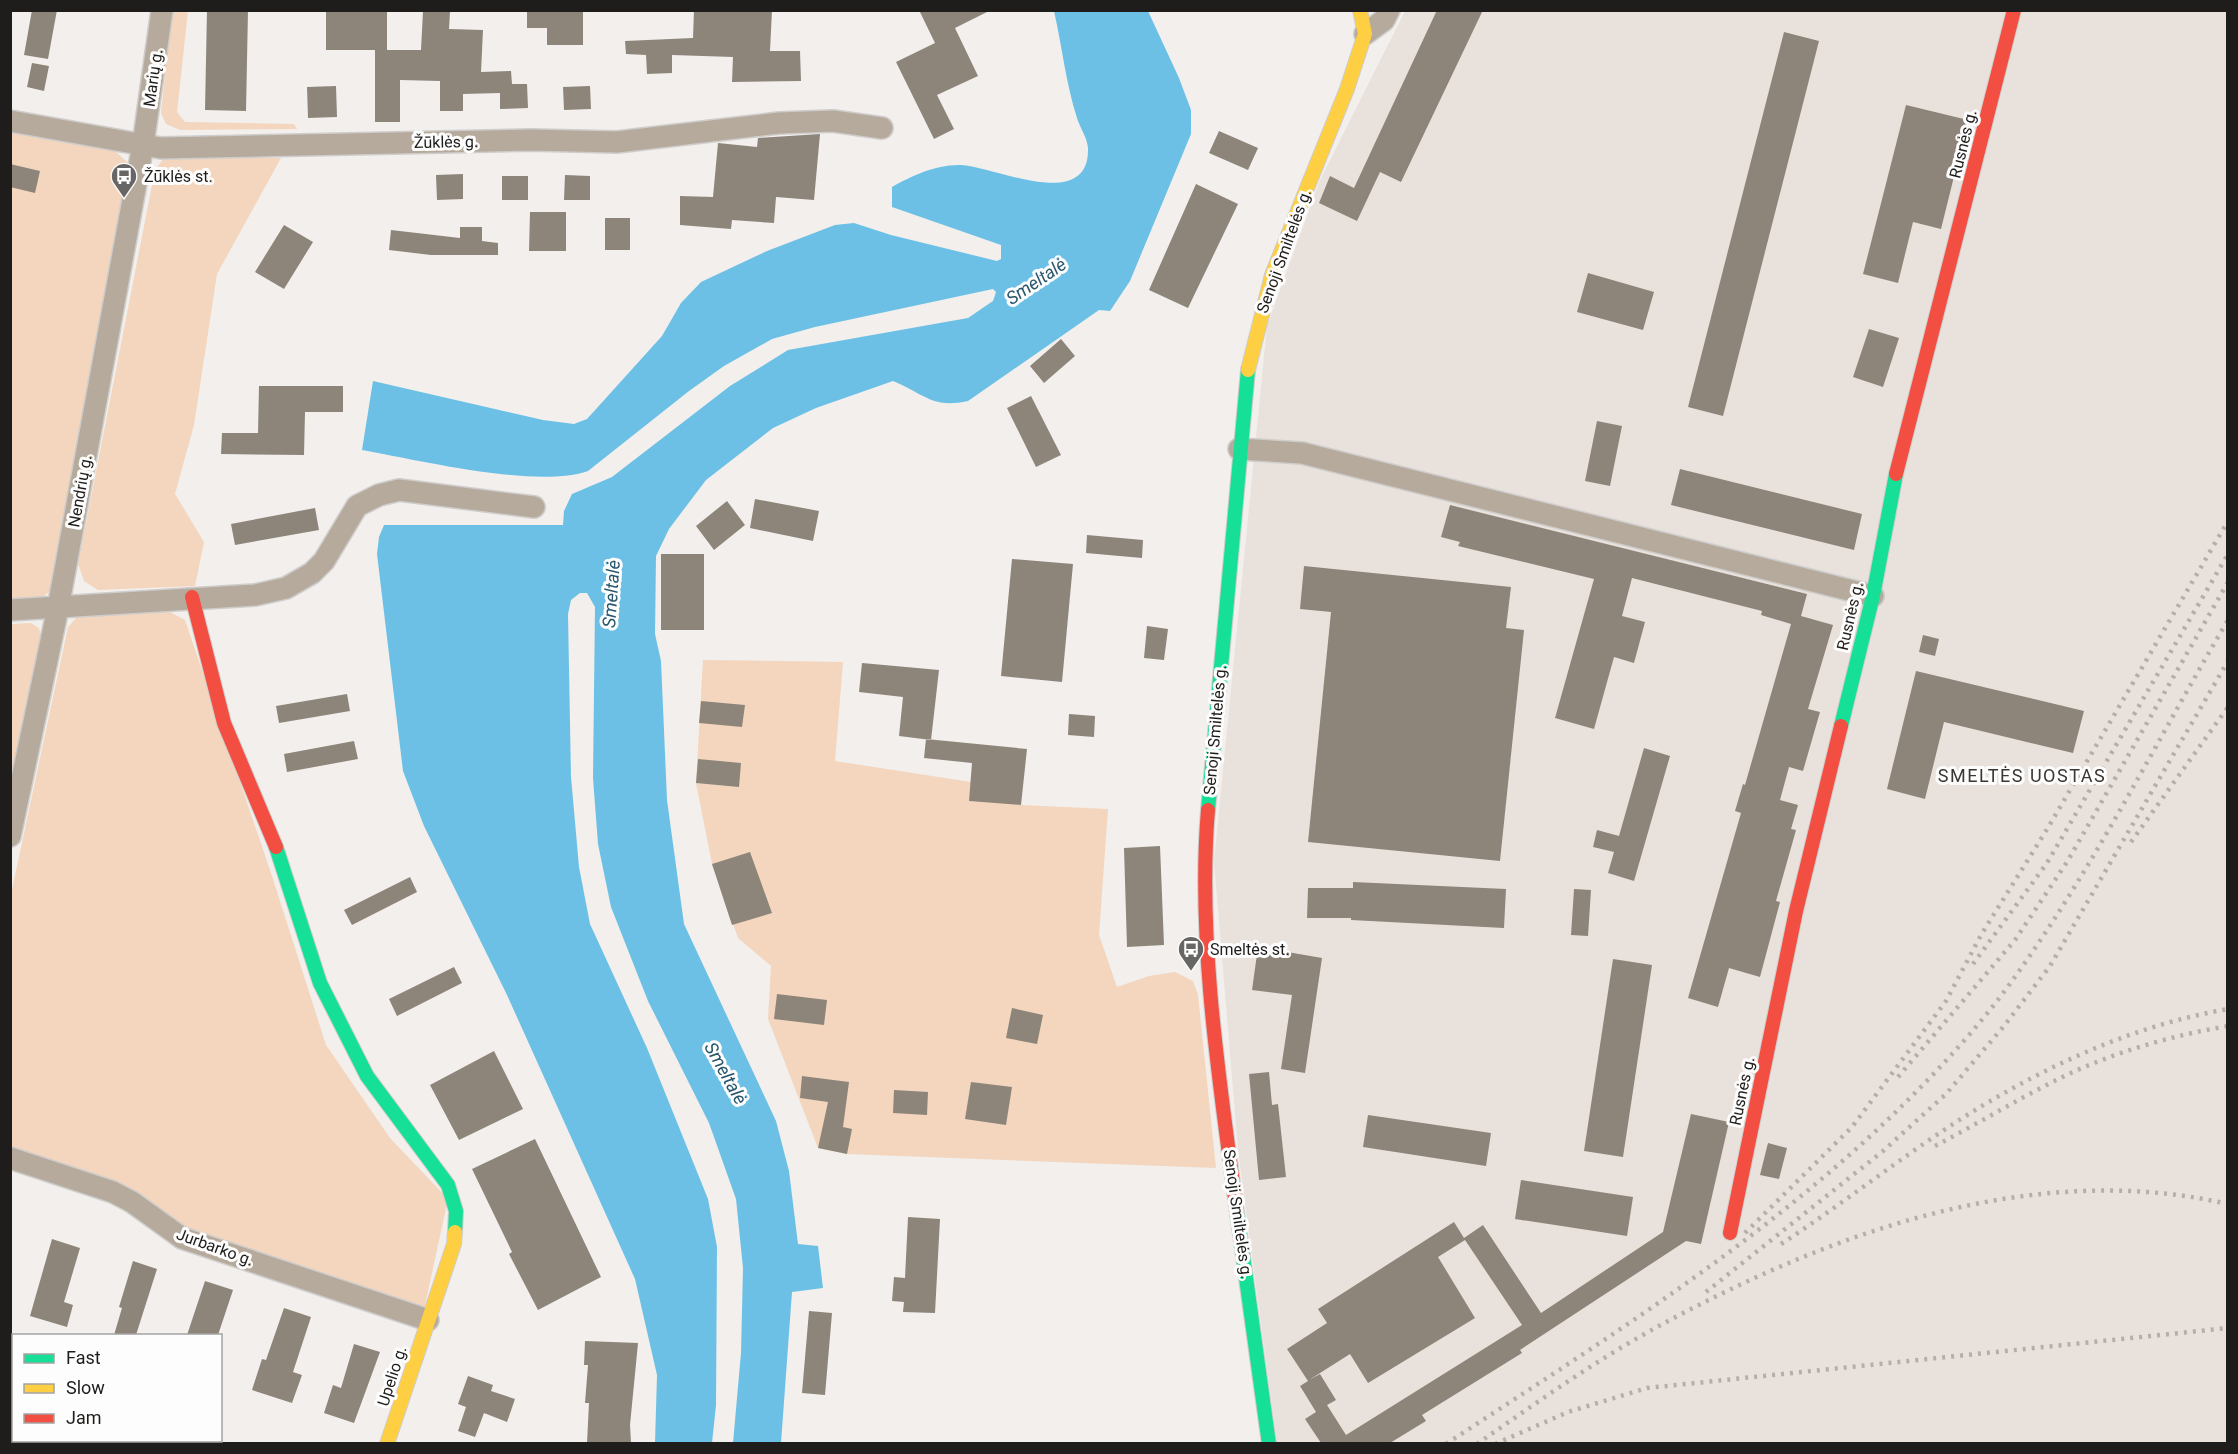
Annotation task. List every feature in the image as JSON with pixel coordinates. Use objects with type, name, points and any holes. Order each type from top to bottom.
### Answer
[{"type":"street","name":"Marių g.","points":[[143,145],[162,10]]},
{"type":"street","name":"Senoji Smiltelės g.","points":[[1269,1443],[1224,1109],[1210,967],[1206,883],[1207,824],[1247,376],[1272,275],[1347,89],[1365,34],[1360,10]]},
{"type":"street","name":"Senoji Smiltelės g.","points":[[1365,34],[1384,20],[1389,10]]},
{"type":"street","name":"Rusnės g.","points":[[1730,1233],[1796,911],[1873,596],[1897,471],[2014,10]]},
{"type":"street","name":"Žūklės g.","points":[[10,121],[161,148],[531,140],[617,142],[779,123],[833,121],[882,128]]},
{"type":"street","name":"Nendrių g.","points":[[10,836],[58,608],[143,145]]},
{"type":"street","points":[[1239,449],[1302,453],[1873,596]]},
{"type":"street","points":[[10,610],[192,597],[255,595],[286,588],[312,573],[324,561],[357,506],[399,490],[534,507]]},
{"type":"street","name":"Upelio g.","points":[[192,597],[224,723],[275,845],[320,982],[367,1076],[448,1185],[456,1211],[454,1244],[387,1443]]},
{"type":"street","name":"Jurbarko g.","points":[[10,1158],[112,1192],[132,1202],[182,1238],[428,1320]]},
{"type":"shaded area","points":[[172,11],[188,11],[177,112],[185,122],[294,124],[297,129],[180,130],[166,124],[161,113]]},
{"type":"shaded area","points":[[1405,11],[2227,11],[2227,1443],[1277,1444],[1238,1150],[1214,861],[1267,326],[1320,180]]},
{"type":"shaded area","points":[[10,130],[113,149],[128,163],[128,180],[50,591],[41,598],[11,599]]},
{"type":"shaded area","points":[[178,156],[281,158],[217,274],[194,425],[175,494],[204,542],[195,586],[98,590],[84,581],[78,564],[155,170],[164,158]]},
{"type":"shaded area","points":[[168,611],[185,620],[272,876],[326,1045],[390,1138],[448,1199],[424,1310],[179,1227],[11,1151],[11,894],[68,627],[77,617]]},
{"type":"shaded area","points":[[31,623],[39,628],[41,635],[11,785],[11,624]]},
{"type":"shaded area","points":[[703,660],[843,662],[835,761],[971,782],[1021,805],[1108,809],[1099,935],[1117,987],[1149,976],[1175,972],[1193,981],[1198,995],[1216,1168],[847,1154],[818,1148],[768,1019],[771,966],[738,938],[712,864],[696,783]]},
{"type":"water","name":"Smeltalė","points":[[1054,11],[1148,11],[1191,110],[1191,134],[1130,281],[1110,311],[1099,310],[968,401],[937,402],[893,381],[816,408],[773,428],[706,480],[669,529],[656,556],[655,634],[661,661],[667,800],[684,924],[776,1121],[789,1171],[798,1244],[818,1246],[823,1288],[792,1292],[781,1443],[733,1443],[741,1353],[743,1268],[736,1199],[709,1123],[648,1001],[611,907],[598,844],[593,778],[595,607],[587,593],[580,593],[571,600],[568,614],[571,777],[579,867],[590,924],[647,1048],[708,1199],[717,1247],[716,1405],[712,1443],[655,1443],[657,1375],[635,1279],[507,995],[424,826],[403,771],[377,554],[379,537],[384,525],[563,525],[564,511],[572,494],[612,477],[730,386],[788,350],[968,318],[993,301],[996,292],[993,289],[815,327],[772,339],[724,366],[689,391],[588,471],[566,476],[539,477],[477,471],[362,450],[373,381],[543,420],[574,424],[587,419],[662,336],[681,303],[701,282],[767,251],[835,225],[854,223],[891,235],[997,261],[1001,259],[1001,245],[892,207],[892,187],[925,172],[952,165],[976,167],[1037,182],[1057,183],[1074,179],[1084,168],[1088,148],[1073,105]]},
{"type":"building","points":[[32,10],[57,10],[48,59],[24,55]]},
{"type":"building","points":[[207,10],[248,10],[246,111],[205,110]]},
{"type":"building","points":[[326,10],[387,10],[387,50],[421,50],[423,11],[450,12],[449,29],[483,30],[481,72],[511,71],[512,84],[527,84],[528,108],[500,109],[500,93],[463,94],[463,111],[440,111],[440,81],[400,80],[400,122],[375,122],[375,50],[326,50]]},
{"type":"building","points":[[527,10],[583,10],[583,45],[547,45],[547,28],[527,28]]},
{"type":"building","points":[[694,10],[772,10],[770,51],[800,51],[801,81],[732,82],[733,57],[672,55],[672,73],[647,74],[646,55],[626,54],[625,41],[693,38]]},
{"type":"building","points":[[919,10],[991,10],[955,28],[978,76],[937,95],[954,129],[934,139],[896,62],[935,43]]},
{"type":"building","points":[[1437,10],[1483,10],[1401,182],[1380,172],[1357,221],[1319,203],[1330,176],[1354,188]]},
{"type":"building","points":[[1784,32],[1819,41],[1723,416],[1688,407]]},
{"type":"building","points":[[32,63],[49,66],[44,91],[27,87]]},
{"type":"building","points":[[336,86],[337,117],[308,118],[307,87]]},
{"type":"building","points":[[590,86],[591,109],[564,110],[563,87]]},
{"type":"building","points":[[1906,105],[1968,120],[1941,229],[1913,222],[1898,283],[1863,274]]},
{"type":"building","points":[[1219,131],[1258,148],[1248,170],[1209,153]]},
{"type":"building","points":[[820,134],[814,200],[776,197],[774,223],[732,220],[731,229],[680,225],[680,196],[713,197],[718,143],[757,147],[758,138]]},
{"type":"building","points":[[10,164],[40,171],[35,193],[10,187]]},
{"type":"building","points":[[463,174],[463,199],[437,200],[436,175]]},
{"type":"building","points":[[565,175],[590,176],[590,200],[564,200]]},
{"type":"building","points":[[502,176],[528,176],[528,200],[502,200]]},
{"type":"building","points":[[1196,184],[1238,204],[1188,308],[1149,290]]},
{"type":"building","points":[[530,212],[566,212],[566,251],[529,251]]},
{"type":"building","points":[[605,218],[630,218],[630,250],[605,250]]},
{"type":"building","points":[[284,225],[313,242],[284,289],[255,272]]},
{"type":"building","points":[[460,227],[482,227],[482,241],[498,243],[498,255],[431,255],[389,250],[391,230],[460,238]]},
{"type":"building","points":[[1588,273],[1654,292],[1643,330],[1577,312]]},
{"type":"building","points":[[1869,329],[1899,338],[1883,387],[1853,377]]},
{"type":"building","points":[[1061,339],[1075,356],[1044,383],[1030,366]]},
{"type":"building","points":[[259,386],[343,386],[343,412],[305,412],[304,455],[221,454],[222,433],[258,433]]},
{"type":"building","points":[[1031,396],[1061,455],[1036,467],[1007,408]]},
{"type":"building","points":[[1597,421],[1622,426],[1610,486],[1585,481]]},
{"type":"building","points":[[1680,469],[1862,514],[1854,550],[1671,505]]},
{"type":"building","points":[[755,499],[819,511],[813,541],[750,528]]},
{"type":"building","points":[[727,501],[745,525],[714,550],[696,526]]},
{"type":"building","points":[[1450,505],[1807,594],[1801,616],[1833,625],[1808,709],[1820,712],[1803,771],[1789,767],[1780,800],[1798,805],[1791,829],[1796,830],[1776,901],[1780,902],[1760,977],[1729,968],[1718,1007],[1688,998],[1741,813],[1735,811],[1743,784],[1745,785],[1791,624],[1761,615],[1762,611],[1632,578],[1622,616],[1645,622],[1634,663],[1614,657],[1594,729],[1555,718],[1594,579],[1458,546],[1460,542],[1441,537]]},
{"type":"building","points":[[315,508],[319,530],[235,545],[231,524]]},
{"type":"building","points":[[1087,535],[1143,540],[1142,558],[1086,553]]},
{"type":"building","points":[[661,554],[704,554],[704,630],[661,630]]},
{"type":"building","points":[[1012,559],[1073,564],[1062,682],[1001,676]]},
{"type":"building","points":[[1304,566],[1511,587],[1506,628],[1524,630],[1500,861],[1308,842],[1331,612],[1300,609]]},
{"type":"building","points":[[1147,626],[1168,629],[1164,660],[1144,658]]},
{"type":"building","points":[[1923,635],[1939,639],[1935,656],[1919,652]]},
{"type":"building","points":[[862,663],[939,670],[931,740],[899,736],[903,697],[859,692]]},
{"type":"building","points":[[1916,671],[2084,711],[2073,753],[1944,722],[1925,799],[1887,789]]},
{"type":"building","points":[[347,694],[350,711],[279,723],[276,706]]},
{"type":"building","points":[[701,701],[745,705],[742,727],[699,723]]},
{"type":"building","points":[[1069,714],[1095,716],[1094,737],[1068,735]]},
{"type":"building","points":[[926,739],[1027,749],[1021,805],[969,801],[972,763],[924,758]]},
{"type":"building","points":[[354,741],[358,759],[287,772],[284,754]]},
{"type":"building","points":[[1644,748],[1670,756],[1634,881],[1608,873],[1614,852],[1593,847],[1597,830],[1619,836]]},
{"type":"building","points":[[698,759],[741,763],[739,787],[696,783]]},
{"type":"building","points":[[1160,846],[1164,945],[1127,947],[1124,848]]},
{"type":"building","points":[[750,852],[772,913],[732,925],[712,864]]},
{"type":"building","points":[[410,877],[417,892],[352,925],[344,910]]},
{"type":"building","points":[[1353,882],[1506,889],[1504,928],[1351,920],[1351,918],[1307,918],[1308,888],[1353,888]]},
{"type":"building","points":[[1574,889],[1591,890],[1588,936],[1571,935]]},
{"type":"building","points":[[1258,947],[1322,958],[1305,1073],[1281,1069],[1292,995],[1252,990]]},
{"type":"building","points":[[1613,959],[1652,965],[1623,1157],[1584,1151]]},
{"type":"building","points":[[454,967],[462,983],[397,1016],[389,999]]},
{"type":"building","points":[[777,994],[827,1000],[824,1025],[774,1019]]},
{"type":"building","points":[[1012,1008],[1043,1015],[1037,1044],[1006,1038]]},
{"type":"building","points":[[494,1051],[523,1109],[459,1140],[430,1085]]},
{"type":"building","points":[[1269,1072],[1272,1105],[1278,1104],[1286,1177],[1259,1180],[1249,1074]]},
{"type":"building","points":[[802,1076],[849,1082],[843,1127],[852,1129],[847,1154],[818,1148],[828,1102],[800,1098]]},
{"type":"building","points":[[971,1082],[1012,1087],[1006,1125],[965,1119]]},
{"type":"building","points":[[894,1090],[928,1092],[927,1115],[893,1113]]},
{"type":"building","points":[[1691,1114],[1729,1122],[1701,1244],[1686,1241],[1520,1350],[1522,1353],[1422,1415],[1426,1421],[1390,1443],[1321,1443],[1305,1419],[1316,1412],[1300,1386],[1308,1381],[1287,1349],[1327,1323],[1318,1309],[1454,1222],[1464,1238],[1483,1225],[1541,1313],[1663,1232]],"holes":[[[1465,1240],[1522,1325],[1346,1435],[1327,1405],[1336,1400],[1320,1374],[1309,1380],[1350,1354],[1368,1383],[1475,1318],[1438,1257]]]},
{"type":"building","points":[[1368,1115],[1491,1133],[1486,1166],[1363,1147]]},
{"type":"building","points":[[535,1139],[601,1277],[538,1310],[509,1254],[512,1252],[472,1169]]},
{"type":"building","points":[[1768,1143],[1787,1148],[1779,1179],[1760,1175]]},
{"type":"building","points":[[1521,1180],[1633,1197],[1627,1236],[1515,1219]]},
{"type":"building","points":[[908,1217],[940,1219],[935,1313],[903,1312],[904,1302],[892,1301],[894,1277],[905,1278]]},
{"type":"building","points":[[52,1239],[80,1248],[64,1302],[73,1305],[67,1327],[30,1316]]},
{"type":"building","points":[[133,1261],[157,1269],[136,1334],[114,1334],[122,1308],[119,1307]]},
{"type":"building","points":[[205,1281],[233,1290],[218,1334],[187,1334]]},
{"type":"building","points":[[284,1308],[311,1317],[293,1372],[302,1375],[292,1403],[252,1390],[262,1359],[266,1360]]},
{"type":"building","points":[[809,1311],[832,1313],[825,1395],[802,1393]]},
{"type":"building","points":[[585,1341],[638,1343],[630,1425],[631,1443],[587,1443],[589,1403],[585,1403],[588,1365],[584,1365]]},
{"type":"building","points":[[354,1344],[380,1352],[354,1423],[324,1413],[333,1385],[341,1388]]},
{"type":"building","points":[[468,1376],[493,1385],[491,1391],[515,1399],[507,1422],[484,1413],[475,1437],[458,1431],[466,1407],[458,1404]]},
{"type":"railway","points":[[1745,1233],[1852,1127],[1946,1001],[1981,935],[2049,826],[2228,521]]},
{"type":"railway","points":[[1973,964],[2047,863],[2228,554]]},
{"type":"railway","points":[[1898,1077],[2015,940],[2067,862],[2228,582]]},
{"type":"railway","points":[[1446,1444],[1628,1324],[1746,1239],[1858,1147],[1939,1068],[1993,1006],[2074,888],[2228,620]]},
{"type":"railway","points":[[1706,1292],[1883,1151],[1946,1094],[2004,1026],[2050,966],[2228,661]]},
{"type":"railway","points":[[2131,842],[2228,707]]},
{"type":"railway","points":[[1781,1244],[1943,1131],[2026,1081],[2110,1042],[2168,1023],[2228,1009]]},
{"type":"railway","points":[[1935,1146],[2038,1089],[2092,1064],[2149,1044],[2228,1026]]},
{"type":"railway","points":[[1477,1444],[1582,1372],[1648,1332],[1714,1297],[1783,1265],[1854,1238],[1927,1215],[2002,1199],[2077,1191],[2152,1192],[2228,1204]]},
{"type":"railway","points":[[1495,1444],[1568,1412],[1647,1388],[2228,1328]]},
{"type":"traffic: fast","points":[[1208,810],[1248,370]]},
{"type":"traffic: fast","points":[[1841,726],[1873,596],[1896,474]]},
{"type":"traffic: fast","points":[[276,847],[320,983],[367,1076],[448,1185],[456,1211],[455,1232]]},
{"type":"traffic: fast","points":[[1237,1213],[1269,1444]]},
{"type":"traffic: slow","points":[[1248,370],[1272,275],[1347,89],[1365,34],[1360,10]]},
{"type":"traffic: slow","points":[[387,1444],[454,1244],[455,1232]]},
{"type":"traffic: jam","points":[[1896,474],[2014,10]]},
{"type":"traffic: jam","points":[[192,597],[224,723],[276,847]]},
{"type":"traffic: jam","points":[[1730,1233],[1796,911],[1841,726]]},
{"type":"traffic: jam","points":[[1208,810],[1205,859],[1208,960],[1217,1063],[1237,1213]]},
{"type":"place","name":"Žūklės st.","points":[[124,199]]},
{"type":"place","name":"Smeltės st.","points":[[1191,972]]},
{"type":"district","name":"SMELTĖS UOSTAS","points":[[2022,775]]}]
